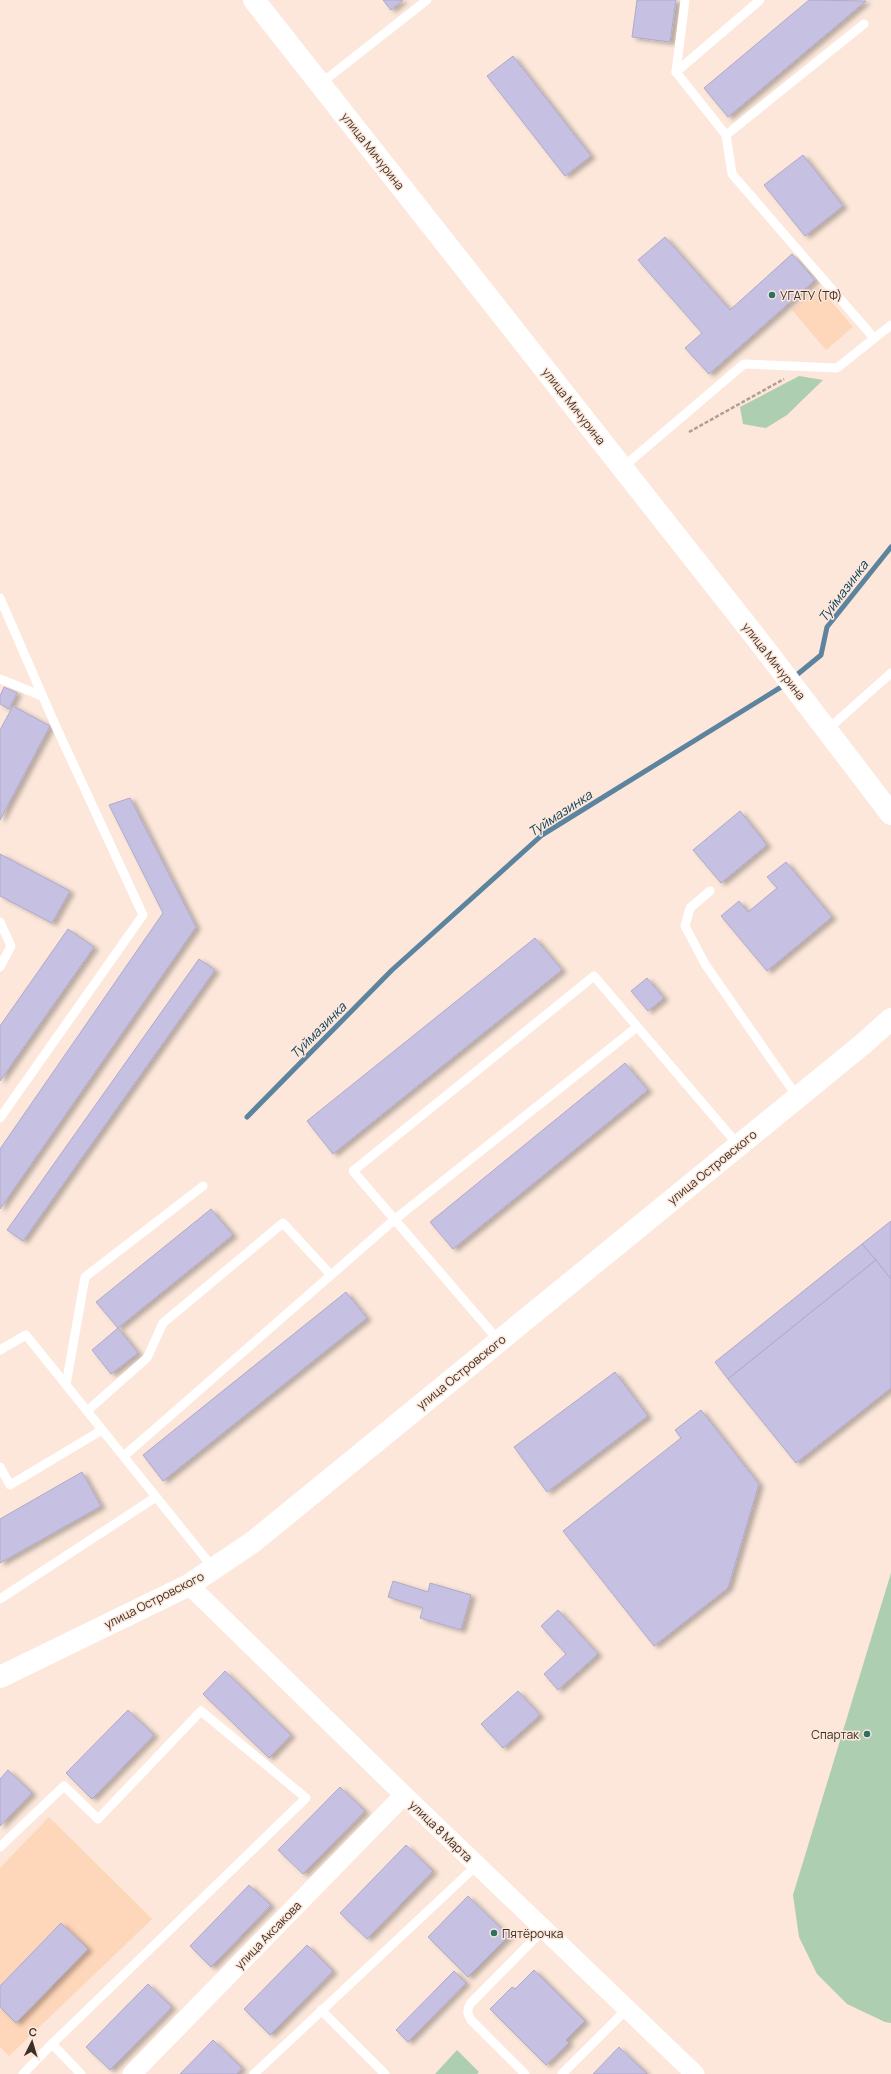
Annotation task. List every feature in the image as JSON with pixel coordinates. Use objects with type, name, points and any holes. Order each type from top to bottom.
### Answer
[{"type":"main road","name":"улица Мичурина","points":[[254,0],[622,468],[891,814]]},
{"type":"main road","name":"улица Островского","points":[[1,1674],[189,1585],[254,1542],[798,1098],[891,1019]]},
{"type":"street","name":"улица 8 Марта","points":[[189,1585],[404,1796],[695,2074]]},
{"type":"street","name":"улица Аксакова","points":[[132,2074],[404,1796]]},
{"type":"lane","points":[[320,84],[426,0]]},
{"type":"lane","points":[[685,0],[676,72],[726,135],[732,174],[874,338]]},
{"type":"lane","points":[[676,72],[760,0]]},
{"type":"lane","points":[[726,135],[864,24]]},
{"type":"lane","points":[[622,468],[744,364],[837,368],[891,325]]},
{"type":"lane","points":[[0,598],[42,696],[143,915],[0,1118]]},
{"type":"lane","points":[[827,730],[891,673]]},
{"type":"lane","points":[[0,679],[42,696]]},
{"type":"lane","points":[[710,891],[690,908],[686,926],[705,964],[798,1098]]},
{"type":"lane","points":[[0,922],[11,946],[0,967]]},
{"type":"lane","points":[[499,1342],[353,1171],[594,976],[739,1146]]},
{"type":"lane","points":[[124,1456],[394,1220],[638,1027]]},
{"type":"lane","points":[[66,1385],[84,1277],[203,1186]]},
{"type":"lane","points":[[88,1411],[147,1358],[163,1323],[283,1223],[331,1275]]},
{"type":"lane","points":[[0,1350],[26,1335],[214,1569]]},
{"type":"lane","points":[[0,1467],[10,1485],[102,1430]]},
{"type":"lane","points":[[0,1599],[156,1497]]},
{"type":"lane","points":[[0,1847],[64,1786],[98,1819],[201,1711],[306,1798],[52,2044],[23,2074]]},
{"type":"lane","points":[[254,2074],[477,1865]]},
{"type":"lane","points":[[525,2074],[471,2020],[468,2015],[468,2008],[470,2004],[544,1929]]},
{"type":"lane","points":[[562,2074],[627,2008]]},
{"type":"lane","points":[[321,2010],[385,2074]]},
{"type":"lane","points":[[52,2044],[81,2074]]},
{"type":"path","points":[[688,432],[806,367]]},
{"type":"shaded area","name":"УГАТУ (ТФ)","points":[[819,287],[853,327],[826,350],[792,310]]},
{"type":"shaded area","points":[[49,1817],[152,1919],[9,2056],[0,2047],[0,1868]]},
{"type":"green space","points":[[799,376],[823,380],[787,415],[766,428],[743,424],[740,407]]},
{"type":"green space","name":"Спартак","points":[[891,1573],[891,2023],[885,2022],[847,2004],[817,1974],[799,1937],[793,1895]]},
{"type":"green space","points":[[457,2050],[479,2072],[477,2074],[435,2074]]},
{"type":"building","points":[[383,0],[403,0],[391,10]]},
{"type":"building","points":[[637,0],[676,0],[670,42],[632,37]]},
{"type":"building","points":[[809,0],[866,1],[728,117],[704,88]]},
{"type":"building","points":[[513,56],[591,156],[565,176],[487,76]]},
{"type":"building","points":[[803,155],[843,206],[805,236],[764,185]]},
{"type":"building","name":"УГАТУ (ТФ)","points":[[665,237],[730,310],[792,254],[815,280],[709,374],[685,348],[702,333],[638,260]]},
{"type":"building","points":[[4,687],[17,693],[9,709],[0,704],[0,696]]},
{"type":"building","points":[[13,706],[50,726],[0,820],[0,730]]},
{"type":"building","points":[[130,798],[196,927],[0,1209],[0,1149],[163,913],[109,805]]},
{"type":"building","points":[[740,811],[767,845],[721,883],[693,850]]},
{"type":"building","points":[[0,854],[70,891],[52,923],[0,896]]},
{"type":"building","points":[[786,862],[832,917],[767,971],[721,916],[739,901],[748,912],[777,888],[767,877]]},
{"type":"building","points":[[68,929],[94,947],[0,1081],[0,1026]]},
{"type":"building","points":[[535,938],[562,970],[333,1154],[307,1121]]},
{"type":"building","points":[[199,959],[215,970],[23,1241],[7,1230]]},
{"type":"building","points":[[647,978],[664,998],[648,1011],[631,991]]},
{"type":"building","points":[[625,1063],[648,1090],[453,1249],[430,1222]]},
{"type":"building","points":[[211,1209],[233,1235],[118,1328],[96,1302]]},
{"type":"building","points":[[891,1221],[891,1279],[862,1244]]},
{"type":"building","points":[[862,1244],[876,1260],[728,1379],[715,1362]]},
{"type":"building","points":[[876,1260],[891,1279],[891,1388],[796,1463],[728,1379]]},
{"type":"building","points":[[346,1292],[367,1318],[163,1481],[143,1455]]},
{"type":"building","points":[[118,1328],[138,1353],[111,1374],[92,1350]]},
{"type":"building","points":[[615,1372],[648,1416],[547,1492],[514,1447]]},
{"type":"building","points":[[701,1410],[759,1484],[728,1588],[654,1646],[563,1531],[681,1438],[675,1430]]},
{"type":"building","points":[[82,1472],[101,1506],[0,1563],[0,1519]]},
{"type":"building","points":[[393,1581],[428,1592],[430,1583],[471,1595],[461,1630],[420,1618],[423,1608],[388,1597]]},
{"type":"building","points":[[558,1610],[598,1654],[558,1690],[544,1674],[566,1654],[541,1626]]},
{"type":"building","points":[[225,1671],[291,1735],[269,1758],[203,1694]]},
{"type":"building","points":[[518,1691],[540,1715],[503,1748],[481,1724]]},
{"type":"building","points":[[128,1710],[154,1735],[92,1799],[66,1773]]},
{"type":"building","points":[[8,1770],[32,1793],[0,1826],[0,1779]]},
{"type":"building","points":[[340,1787],[365,1811],[303,1874],[278,1850]]},
{"type":"building","points":[[406,1845],[433,1871],[367,1939],[340,1913]]},
{"type":"building","points":[[249,1885],[271,1905],[211,1967],[190,1946]]},
{"type":"building","points":[[468,1896],[509,1936],[468,1977],[428,1937]]},
{"type":"building","points":[[61,1923],[88,1949],[16,2023],[0,2007],[0,1986]]},
{"type":"building","points":[[307,1945],[333,1971],[270,2035],[244,2009]]},
{"type":"building","points":[[534,1970],[585,2021],[566,2040],[569,2043],[546,2065],[490,2009],[512,1987],[515,1989]]},
{"type":"building","points":[[454,1971],[466,1983],[408,2042],[396,2030]]},
{"type":"building","points":[[148,1984],[172,2007],[110,2070],[86,2047]]},
{"type":"building","points":[[213,2040],[242,2068],[237,2074],[180,2074]]},
{"type":"building","points":[[619,2047],[647,2074],[593,2074]]},
{"type":"waterway","name":"Туймазинка","points":[[793,678],[821,655],[827,627],[891,547]]},
{"type":"waterway","name":"Туймазинка","points":[[247,1117],[392,970],[542,835],[786,684]]},
{"type":"place","name":"УГАТУ (ТФ)","points":[[772,295]]},
{"type":"place","name":"Спартак","points":[[867,1734]]},
{"type":"place","name":"Пятёрочка","points":[[494,1933]]}]
